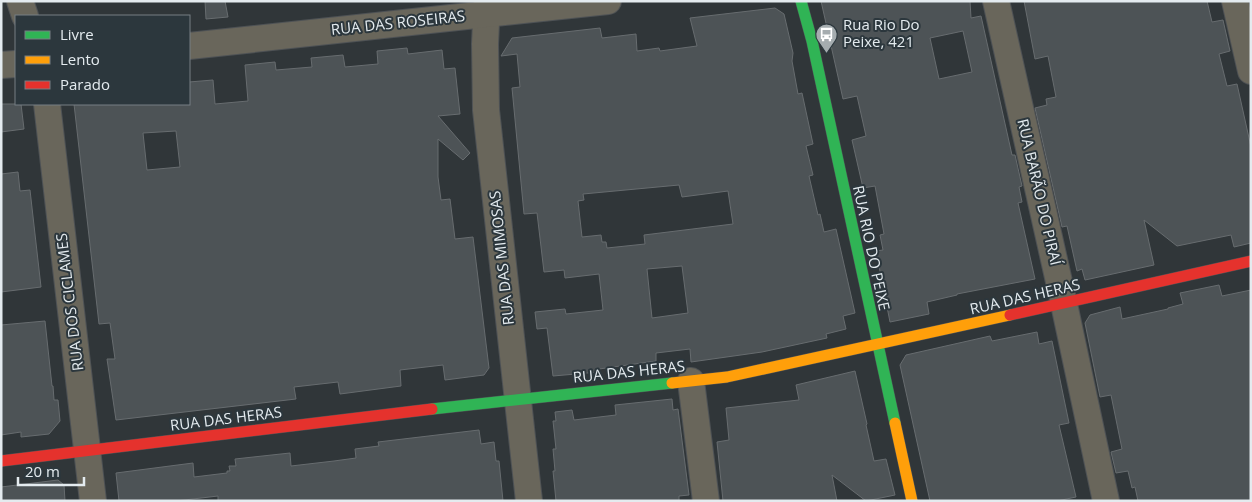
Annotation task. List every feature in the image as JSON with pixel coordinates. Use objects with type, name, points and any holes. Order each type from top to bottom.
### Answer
[{"type":"street","points":[[20,1],[25,15]]},
{"type":"street","name":"RUA DAS ROSEIRAS","points":[[190,46],[487,8],[608,1]]},
{"type":"street","name":"RUA RIO DO PEIXE","points":[[801,1],[812,41],[912,501]]},
{"type":"street","name":"RUA BARÃO DO PIRAÍ","points":[[996,1],[1106,501]]},
{"type":"street","points":[[1235,1],[1251,71]]},
{"type":"street","name":"RUA DAS MIMOSAS","points":[[487,8],[485,44],[486,110],[529,501]]},
{"type":"street","points":[[1,66],[15,64]]},
{"type":"street","name":"RUA DOS CICLAMES","points":[[46,105],[93,501]]},
{"type":"street","name":"RUA DAS HERAS","points":[[1,461],[518,399],[727,377],[1064,304],[1251,261]]},
{"type":"street","points":[[691,381],[706,501]]},
{"type":"building","points":[[205,1],[225,1],[228,17],[206,19]]},
{"type":"building","points":[[821,1],[970,1],[971,18],[981,16],[1012,155],[1015,155],[1022,186],[1019,187],[1022,202],[1018,203],[1035,279],[957,294],[927,302],[929,314],[890,322],[876,251],[883,250],[880,235],[884,234],[875,186],[863,188],[852,140],[866,136],[857,96],[843,99]],"holes":[[[963,31],[972,72],[939,79],[930,38]]]},
{"type":"building","points":[[1024,1],[1207,1],[1212,22],[1223,20],[1230,51],[1219,54],[1227,86],[1237,84],[1251,147],[1251,243],[1234,247],[1231,235],[1177,246],[1144,220],[1154,265],[1085,280],[1082,269],[1077,271],[1067,226],[1062,227],[1035,108],[1047,105],[1046,99],[1056,97],[1048,56],[1035,59]]},
{"type":"building","points":[[775,8],[784,14],[793,53],[792,61],[798,94],[802,93],[813,144],[806,146],[813,175],[809,176],[818,215],[820,214],[824,232],[836,229],[855,313],[843,316],[846,329],[826,334],[827,338],[762,352],[691,362],[690,349],[656,353],[656,361],[599,369],[599,372],[553,376],[547,328],[537,329],[535,312],[565,309],[566,314],[603,310],[599,274],[565,278],[564,270],[544,272],[537,213],[524,214],[512,88],[520,87],[517,54],[501,56],[512,38],[600,28],[602,38],[636,34],[637,51],[659,48],[660,51],[697,46],[690,18]],"holes":[[[679,185],[682,197],[728,191],[733,224],[644,235],[645,244],[607,248],[606,242],[602,242],[601,235],[582,237],[578,201],[584,200],[583,194]],[[682,266],[688,313],[652,318],[647,269]]]},
{"type":"building","points":[[407,48],[408,54],[442,50],[444,69],[455,68],[460,114],[438,116],[470,153],[463,160],[438,139],[438,177],[441,200],[450,199],[455,239],[473,237],[489,368],[484,375],[445,380],[443,365],[400,370],[401,386],[340,394],[338,382],[294,387],[296,399],[116,420],[107,359],[115,359],[110,323],[99,324],[74,105],[190,105],[190,82],[213,80],[215,104],[248,101],[245,65],[275,62],[276,70],[312,67],[311,58],[343,55],[345,67],[378,64],[377,51]],"holes":[[[176,131],[180,167],[147,170],[143,133]]]},
{"type":"building","points":[[1,104],[21,105],[24,129],[1,132]]},
{"type":"building","points":[[18,172],[20,191],[30,190],[41,287],[1,292],[1,174]]},
{"type":"building","points":[[1219,285],[1222,296],[1251,290],[1251,501],[1138,501],[1135,487],[1132,488],[1128,471],[1116,473],[1111,452],[1122,449],[1111,395],[1100,397],[1085,323],[1090,315],[1120,307],[1122,319],[1168,309],[1183,304],[1180,293]]},
{"type":"building","points":[[45,321],[54,400],[58,400],[60,421],[49,434],[21,437],[21,432],[1,435],[1,325]]},
{"type":"building","points":[[1037,332],[1039,344],[1052,341],[1069,423],[1059,425],[1076,497],[1057,501],[930,501],[900,365],[906,355],[990,336],[992,341]]},
{"type":"building","points":[[855,371],[874,461],[886,459],[895,495],[866,501],[832,475],[837,501],[723,501],[717,442],[729,440],[726,408],[799,400],[796,385]]},
{"type":"building","points":[[672,399],[673,410],[678,409],[689,495],[679,496],[679,501],[556,501],[553,471],[555,471],[553,449],[556,449],[553,421],[556,421],[555,412],[572,410],[574,420],[616,415],[615,405]]},
{"type":"building","points":[[479,430],[481,444],[494,442],[496,461],[499,461],[503,501],[218,501],[218,496],[176,501],[119,501],[116,473],[193,463],[194,477],[227,473],[227,471],[230,471],[229,466],[236,466],[235,459],[290,453],[291,466],[334,461],[356,458],[355,449],[379,446],[378,442]]},
{"type":"building","points":[[58,480],[64,485],[65,501],[1,501],[1,487]]},
{"type":"traffic: fast","points":[[801,1],[812,41],[895,423]]},
{"type":"traffic: fast","points":[[432,409],[672,383]]},
{"type":"traffic: slow","points":[[672,383],[727,377],[1010,315]]},
{"type":"traffic: slow","points":[[895,423],[912,501]]},
{"type":"traffic: jam","points":[[1010,315],[1251,261]]},
{"type":"traffic: jam","points":[[1,461],[432,409]]},
{"type":"place","name":"Rua Rio Do Peixe, 421","points":[[827,53]]}]
